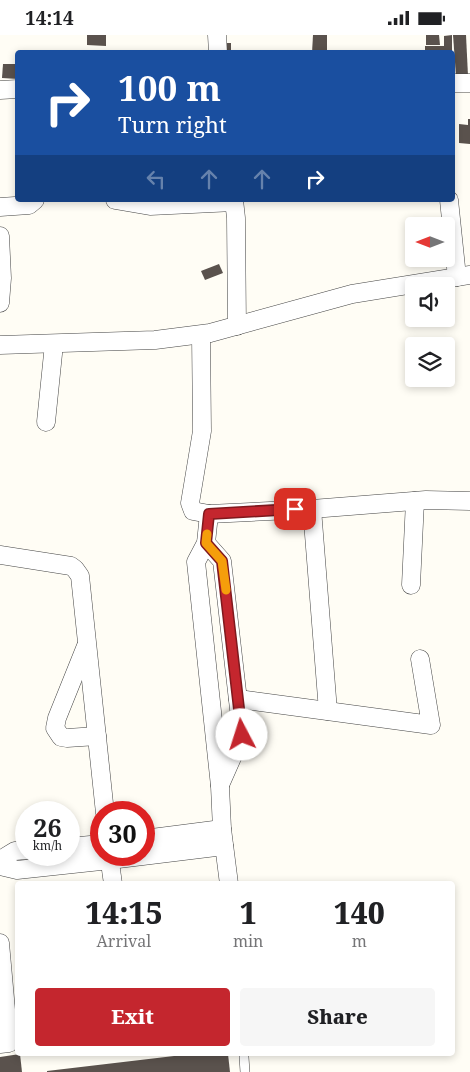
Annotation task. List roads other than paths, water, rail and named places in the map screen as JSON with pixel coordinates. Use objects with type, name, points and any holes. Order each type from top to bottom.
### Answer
[{"type":"street","points":[[217,35],[218,50]]},
{"type":"street","points":[[455,83],[470,83]]},
{"type":"street","points":[[0,90],[15,89]]},
{"type":"street","points":[[0,207],[29,205],[33,202]]},
{"type":"street","points":[[127,202],[150,206],[217,202]]},
{"type":"street","points":[[234,202],[236,218],[237,326]]},
{"type":"street","points":[[0,345],[155,340],[201,335],[352,295],[464,276],[449,202]]},
{"type":"street","points":[[0,236],[2,278],[0,303]]},
{"type":"street","points":[[201,335],[202,431],[190,503],[193,511],[209,514],[312,509],[426,500],[470,501]]},
{"type":"street","points":[[46,422],[54,344]]},
{"type":"street","points":[[411,585],[414,501]]},
{"type":"street","points":[[312,509],[328,711]]},
{"type":"street","points":[[209,514],[206,543],[196,562],[229,881]]},
{"type":"street","points":[[206,543],[222,561],[242,735],[220,786]]},
{"type":"street","points":[[0,555],[71,566],[80,576],[104,801]]},
{"type":"street","points":[[87,643],[57,717],[55,728],[61,737],[97,736]]},
{"type":"street","points":[[238,699],[431,725],[420,659]]},
{"type":"street","points":[[155,839],[223,837]]},
{"type":"street","points":[[155,850],[223,837]]},
{"type":"street","points":[[0,860],[15,851]]},
{"type":"street","points":[[0,865],[17,870],[90,861]]},
{"type":"street","points":[[111,866],[113,881]]},
{"type":"street","points":[[0,943],[9,1043]]},
{"type":"lane","points":[[244,1057],[245,1072]]}]
